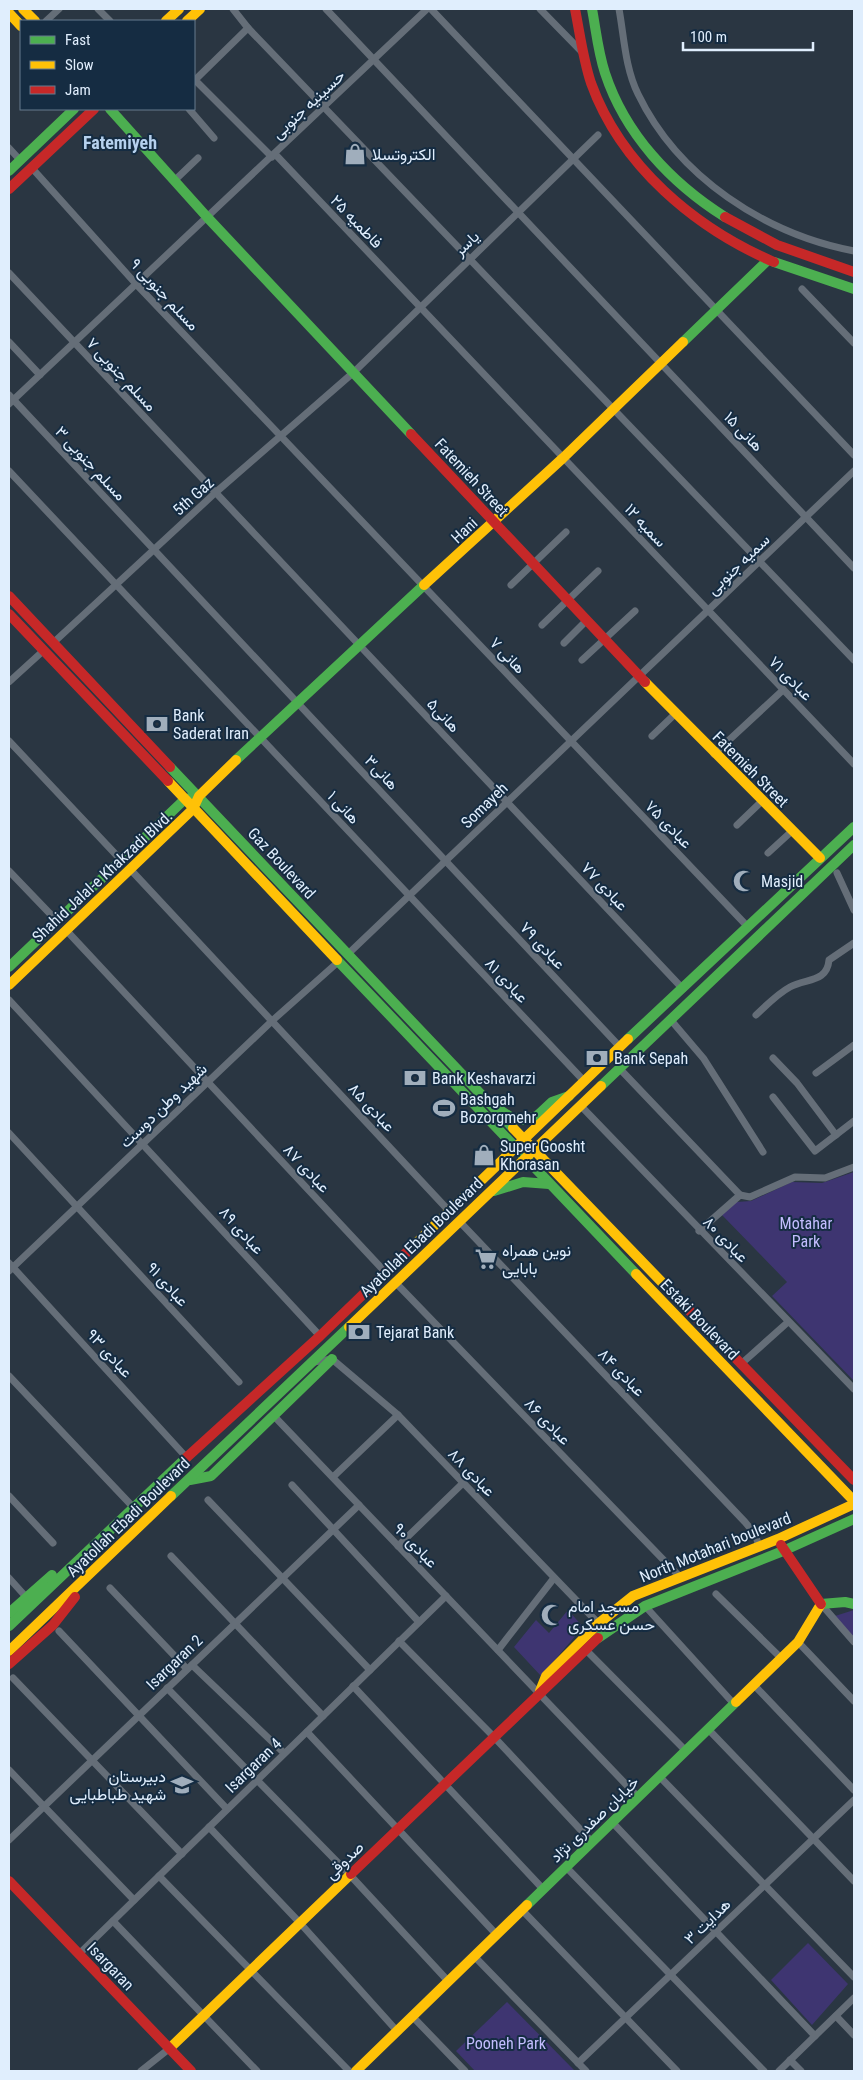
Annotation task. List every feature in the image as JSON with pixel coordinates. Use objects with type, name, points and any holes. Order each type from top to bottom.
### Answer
[{"type":"main road","points":[[23,9],[34,20]]},
{"type":"main road","points":[[167,20],[179,9]]},
{"type":"main road","points":[[187,20],[200,9]]},
{"type":"main road","points":[[575,9],[582,53],[592,86],[610,123],[649,177],[698,222],[726,239],[768,260],[854,289]]},
{"type":"main road","points":[[592,9],[599,50],[608,80],[624,115],[661,166],[708,208],[734,225],[775,245],[854,272]]},
{"type":"main road","points":[[9,13],[20,25]]},
{"type":"main road","points":[[9,171],[73,110]]},
{"type":"main road","points":[[9,189],[93,110]]},
{"type":"main road","name":"Fatemieh Street","points":[[111,110],[207,218],[638,675],[714,754],[820,858]]},
{"type":"main road","name":"Hani","points":[[198,796],[259,737],[425,588],[768,260]]},
{"type":"main road","name":"Gaz Boulevard","points":[[9,596],[534,1149]]},
{"type":"main road","name":"Gaz Boulevard","points":[[9,614],[524,1159]]},
{"type":"main road","points":[[9,967],[184,800],[198,796]]},
{"type":"main road","points":[[194,809],[198,796]]},
{"type":"main road","name":"Shahid Jalal-e Khakzadi Blvd.","points":[[9,985],[194,809]]},
{"type":"main road","name":"Ayatollah Ebadi Boulevard","points":[[9,1626],[252,1396],[320,1336],[516,1150],[620,1047],[854,827]]},
{"type":"main road","name":"Ayatollah Ebadi Boulevard","points":[[9,1651],[314,1362],[670,1019],[854,846]]},
{"type":"main road","points":[[488,1102],[512,1118],[523,1120],[537,1116],[552,1102],[570,1095]]},
{"type":"main road","name":"Estaki Boulevard","points":[[534,1149],[854,1480]]},
{"type":"main road","name":"Estaki Boulevard","points":[[524,1159],[854,1503]]},
{"type":"main road","points":[[488,1194],[524,1182],[537,1181],[549,1184]]},
{"type":"main road","points":[[190,1480],[211,1476],[332,1359]]},
{"type":"main road","points":[[299,1391],[302,1373]]},
{"type":"main road","points":[[252,1396],[264,1409]]},
{"type":"main road","name":"North Motahari boulevard","points":[[539,1693],[546,1676],[602,1627],[633,1596],[778,1539],[854,1503]]},
{"type":"main road","name":"North Motahari boulevard","points":[[539,1693],[586,1650],[602,1627],[645,1606],[783,1551],[854,1519]]},
{"type":"main road","points":[[778,1539],[783,1551],[821,1604],[845,1602],[854,1604]]},
{"type":"main road","points":[[9,1613],[55,1572],[73,1565]]},
{"type":"main road","points":[[9,1664],[53,1625],[74,1599],[86,1579]]},
{"type":"main road","name":"خیابان صفدری نژاد","points":[[356,2071],[798,1642],[821,1604]]},
{"type":"main road","name":"صدوقی","points":[[170,2048],[539,1693]]},
{"type":"main road","name":"Isargaran","points":[[9,1881],[191,2071]]},
{"type":"street","points":[[47,20],[59,9]]},
{"type":"street","points":[[98,9],[109,20]]},
{"type":"street","points":[[233,9],[248,28],[324,108],[854,660]]},
{"type":"street","name":"هانی ۱۵","points":[[326,9],[373,61],[854,568]]},
{"type":"street","name":"حسینیه جنوبی","points":[[10,400],[207,218],[427,9]]},
{"type":"street","points":[[431,9],[854,455]]},
{"type":"street","points":[[540,9],[582,53]]},
{"type":"street","points":[[619,9],[629,67],[637,93],[657,126],[686,163],[736,204],[774,224],[826,246],[854,251]]},
{"type":"street","name":"فاطمیه ۲۵","points":[[248,28],[195,80],[273,156],[563,458]]},
{"type":"street","points":[[190,110],[214,138]]},
{"type":"street","name":"یاسر","points":[[354,372],[598,135]]},
{"type":"street","points":[[9,148],[20,160]]},
{"type":"street","points":[[174,181],[198,158]]},
{"type":"street","name":"مسلم جنوبی ۹","points":[[32,168],[136,284],[425,588]]},
{"type":"street","name":"مسلم جنوبی ۷","points":[[9,273],[360,646]]},
{"type":"street","points":[[802,289],[854,343]]},
{"type":"street","points":[[9,342],[40,374]]},
{"type":"street","name":"5th Gaz","points":[[53,643],[215,493],[354,372]]},
{"type":"street","name":"مسلم جنوبی ۳","points":[[10,400],[298,703]]},
{"type":"street","name":"سمیه ۱۲","points":[[563,458],[709,611]]},
{"type":"street","name":"هانی ۱","points":[[9,471],[409,896]]},
{"type":"street","name":"سمیه جنوبی","points":[[638,675],[709,611],[854,471]]},
{"type":"street","points":[[511,585],[566,532]]},
{"type":"street","points":[[542,625],[598,571]]},
{"type":"street","name":"هانی ۷","points":[[425,588],[571,741]]},
{"type":"street","points":[[582,660],[635,611]]},
{"type":"street","name":"عبادی ۷۱","points":[[709,611],[854,764]]},
{"type":"street","points":[[564,643],[587,620]]},
{"type":"street","name":"هانی۵","points":[[360,646],[507,802]]},
{"type":"street","points":[[9,682],[43,651]]},
{"type":"street","name":"Somayeh","points":[[348,954],[638,675]]},
{"type":"street","points":[[714,754],[783,690]]},
{"type":"street","name":"هانی۳","points":[[298,703],[446,861]]},
{"type":"street","points":[[652,736],[675,714]]},
{"type":"street","points":[[9,741],[121,860]]},
{"type":"street","name":"عبادی ۷۵","points":[[571,741],[748,927]]},
{"type":"street","points":[[737,824],[762,801]]},
{"type":"street","name":"عبادی ۷۷","points":[[507,802],[683,989]]},
{"type":"street","points":[[768,853],[792,831]]},
{"type":"street","name":"عبادی ۷۹","points":[[446,861],[620,1047]]},
{"type":"street","name":"عبادی ۸۵","points":[[130,869],[273,1020],[450,1212]]},
{"type":"street","points":[[9,871],[56,921]]},
{"type":"street","points":[[837,873],[854,910]]},
{"type":"street","name":"عبادی ۸۱","points":[[409,896],[585,1082]]},
{"type":"street","name":"عبادی ۸۷","points":[[66,930],[386,1273]]},
{"type":"street","points":[[756,1015],[792,986],[822,977],[828,968],[829,960],[854,943]]},
{"type":"street","name":"شهید وطن دوست","points":[[10,1267],[273,1020],[338,962]]},
{"type":"street","name":"عبادی ۸۹","points":[[9,1000],[320,1336]]},
{"type":"street","points":[[670,1019],[704,1059],[763,1152]]},
{"type":"street","points":[[816,1074],[854,1045]]},
{"type":"street","points":[[773,1058],[797,1083],[836,1135]]},
{"type":"street","points":[[619,1068],[740,1195],[750,1197],[795,1177],[825,1178],[854,1167]]},
{"type":"street","points":[[773,1097],[815,1151],[854,1121]]},
{"type":"street","name":"عبادی ۸۰","points":[[580,1105],[699,1231],[854,1389]]},
{"type":"street","name":"عبادی ۹۱","points":[[9,1133],[239,1382]]},
{"type":"street","points":[[699,1231],[740,1195]]},
{"type":"street","name":"عبادی ۸۴","points":[[459,1221],[745,1522],[755,1534],[760,1546]]},
{"type":"street","name":"عبادی ۹۳","points":[[10,1267],[187,1458]]},
{"type":"street","name":"عبادی ۸۶","points":[[395,1282],[681,1578]]},
{"type":"street","points":[[741,1364],[788,1322]]},
{"type":"street","points":[[314,1362],[332,1359]]},
{"type":"street","name":"عبادی ۸۸","points":[[332,1359],[398,1415],[602,1627]]},
{"type":"street","points":[[9,1376],[134,1508]]},
{"type":"street","name":"عبادی ۹۰","points":[[273,1415],[638,1797]]},
{"type":"street","points":[[333,1478],[398,1415]]},
{"type":"street","points":[[398,1546],[463,1483]]},
{"type":"street","points":[[292,1485],[419,1622]]},
{"type":"street","points":[[9,1496],[53,1543]]},
{"type":"street","points":[[208,1500],[370,1670]]},
{"type":"street","name":"Isargaran 2","points":[[9,1840],[359,1505]]},
{"type":"street","points":[[171,1556],[323,1716]]},
{"type":"street","points":[[9,1578],[27,1598]]},
{"type":"street","points":[[498,1650],[554,1578]]},
{"type":"street","points":[[110,1588],[190,1667],[284,1753]]},
{"type":"street","points":[[716,1594],[781,1658]]},
{"type":"street","name":"Isargaran 4","points":[[78,1954],[446,1596]]},
{"type":"street","points":[[821,1604],[854,1642]]},
{"type":"street","points":[[645,1606],[734,1704]]},
{"type":"street","points":[[59,1631],[227,1809]]},
{"type":"street","points":[[399,1641],[494,1737],[592,1842]]},
{"type":"street","points":[[798,1642],[854,1701]]},
{"type":"street","points":[[586,1650],[686,1751]]},
{"type":"street","points":[[13,1678],[182,1854]]},
{"type":"street","points":[[754,1685],[854,1790]]},
{"type":"street","points":[[353,1686],[446,1783],[543,1889]]},
{"type":"street","points":[[167,1688],[350,1875],[448,1981]]},
{"type":"street","points":[[708,1729],[854,1881]]},
{"type":"street","points":[[307,1732],[496,1934]]},
{"type":"street","points":[[9,1770],[134,1900]]},
{"type":"street","points":[[659,1776],[854,1977]]},
{"type":"street","name":"هدایت ۳","points":[[578,2063],[854,1800]]},
{"type":"street","points":[[612,1822],[816,2036]]},
{"type":"street","points":[[209,1827],[300,1923],[397,2031]]},
{"type":"street","points":[[566,1867],[764,2071]]},
{"type":"street","points":[[159,1876],[349,2071]]},
{"type":"street","points":[[522,1910],[677,2071]]},
{"type":"street","points":[[113,1921],[257,2071]]},
{"type":"street","points":[[474,1956],[586,2071]]},
{"type":"street","points":[[779,2071],[854,1998]]},
{"type":"street","points":[[412,2016],[465,2071]]},
{"type":"street","points":[[836,2016],[854,2035]]},
{"type":"street","points":[[141,2071],[170,2048]]},
{"type":"street","points":[[790,2060],[800,2071]]},
{"type":"green space","name":"Motahar Park","points":[[854,1172],[854,1381],[772,1296],[787,1282],[722,1215],[736,1202],[751,1201],[792,1182],[822,1183]]},
{"type":"green space","points":[[568,1610],[583,1627],[541,1676],[514,1647],[536,1620],[549,1633]]},
{"type":"green space","points":[[854,1610],[854,1638],[835,1616]]},
{"type":"green space","points":[[808,1943],[848,1984],[812,2025],[771,1980]]},
{"type":"green space","name":"Pooneh Park","points":[[507,2002],[575,2071],[475,2071],[456,2051]]},
{"type":"traffic: fast","points":[[592,9],[605,73],[625,116],[652,155],[669,173],[705,204],[725,217]]},
{"type":"traffic: fast","points":[[9,171],[73,110]]},
{"type":"traffic: fast","points":[[111,110],[207,217],[411,434]]},
{"type":"traffic: fast","points":[[683,342],[768,260]]},
{"type":"traffic: fast","points":[[774,262],[854,289]]},
{"type":"traffic: fast","points":[[236,760],[424,585]]},
{"type":"traffic: fast","points":[[170,767],[513,1128]]},
{"type":"traffic: fast","points":[[9,967],[184,800],[190,798]]},
{"type":"traffic: fast","points":[[628,1039],[854,827]]},
{"type":"traffic: fast","points":[[601,1086],[854,845]]},
{"type":"traffic: fast","points":[[337,960],[636,1274]]},
{"type":"traffic: fast","points":[[488,1102],[512,1118],[523,1120],[537,1116],[552,1102],[569,1096]]},
{"type":"traffic: fast","points":[[494,1191],[523,1182],[549,1184]]},
{"type":"traffic: fast","points":[[171,1496],[349,1327]]},
{"type":"traffic: fast","points":[[190,1480],[211,1476],[332,1359]]},
{"type":"traffic: fast","points":[[9,1626],[186,1458]]},
{"type":"traffic: fast","points":[[598,1638],[645,1606],[783,1551],[854,1519]]},
{"type":"traffic: fast","points":[[9,1613],[52,1575]]},
{"type":"traffic: fast","points":[[821,1604],[845,1602],[854,1604]]},
{"type":"traffic: fast","points":[[527,1905],[736,1702]]},
{"type":"traffic: slow","points":[[23,9],[34,20]]},
{"type":"traffic: slow","points":[[167,20],[179,9]]},
{"type":"traffic: slow","points":[[188,20],[200,9]]},
{"type":"traffic: slow","points":[[9,13],[20,25]]},
{"type":"traffic: slow","points":[[424,585],[563,458],[683,342]]},
{"type":"traffic: slow","points":[[645,682],[820,858]]},
{"type":"traffic: slow","points":[[9,985],[193,809],[199,796],[236,760]]},
{"type":"traffic: slow","points":[[168,781],[337,960]]},
{"type":"traffic: slow","points":[[409,1250],[628,1039]]},
{"type":"traffic: slow","points":[[349,1327],[601,1086]]},
{"type":"traffic: slow","points":[[513,1128],[681,1302]]},
{"type":"traffic: slow","points":[[636,1274],[854,1501]]},
{"type":"traffic: slow","points":[[9,1651],[171,1496]]},
{"type":"traffic: slow","points":[[540,1691],[546,1676],[598,1624],[633,1596],[778,1539],[854,1504]]},
{"type":"traffic: slow","points":[[736,1702],[798,1642],[821,1604]]},
{"type":"traffic: slow","points":[[170,2048],[351,1874]]},
{"type":"traffic: slow","points":[[356,2071],[527,1905]]},
{"type":"traffic: jam","points":[[575,9],[591,83],[604,113],[621,141],[641,167],[664,191],[689,212],[716,231],[774,262]]},
{"type":"traffic: jam","points":[[9,189],[93,110]]},
{"type":"traffic: jam","points":[[725,217],[777,245],[854,272]]},
{"type":"traffic: jam","points":[[411,434],[645,682]]},
{"type":"traffic: jam","points":[[9,596],[170,767]]},
{"type":"traffic: jam","points":[[9,614],[168,781]]},
{"type":"traffic: jam","points":[[186,1458],[320,1336],[409,1250]]},
{"type":"traffic: jam","points":[[681,1302],[854,1480]]},
{"type":"traffic: jam","points":[[781,1545],[821,1604]]},
{"type":"traffic: jam","points":[[9,1664],[53,1625],[75,1597]]},
{"type":"traffic: jam","points":[[351,1874],[598,1638]]},
{"type":"traffic: jam","points":[[9,1881],[191,2071]]},
{"type":"place","name":"الکتروتسلا","points":[[355,154]]},
{"type":"place","name":"Bank Saderat Iran","points":[[157,724]]},
{"type":"place","name":"Masjid","points":[[744,881]]},
{"type":"place","name":"Bank Sepah","points":[[597,1058]]},
{"type":"place","name":"Bank Keshavarzi","points":[[415,1078]]},
{"type":"place","name":"Bashgah Bozorgmehr","points":[[444,1108]]},
{"type":"place","name":"Super Goosht Khorasan","points":[[484,1155]]},
{"type":"place","name":"نوین همراه بابایی","points":[[486,1259]]},
{"type":"place","name":"Tejarat Bank","points":[[359,1332]]},
{"type":"place","name":"مسجد امام حسن عسکری","points":[[552,1615]]},
{"type":"place","name":"دبیرستان شهید طباطبایی","points":[[182,1785]]},
{"type":"district","name":"Fatemiyeh","points":[[120,143]]}]
